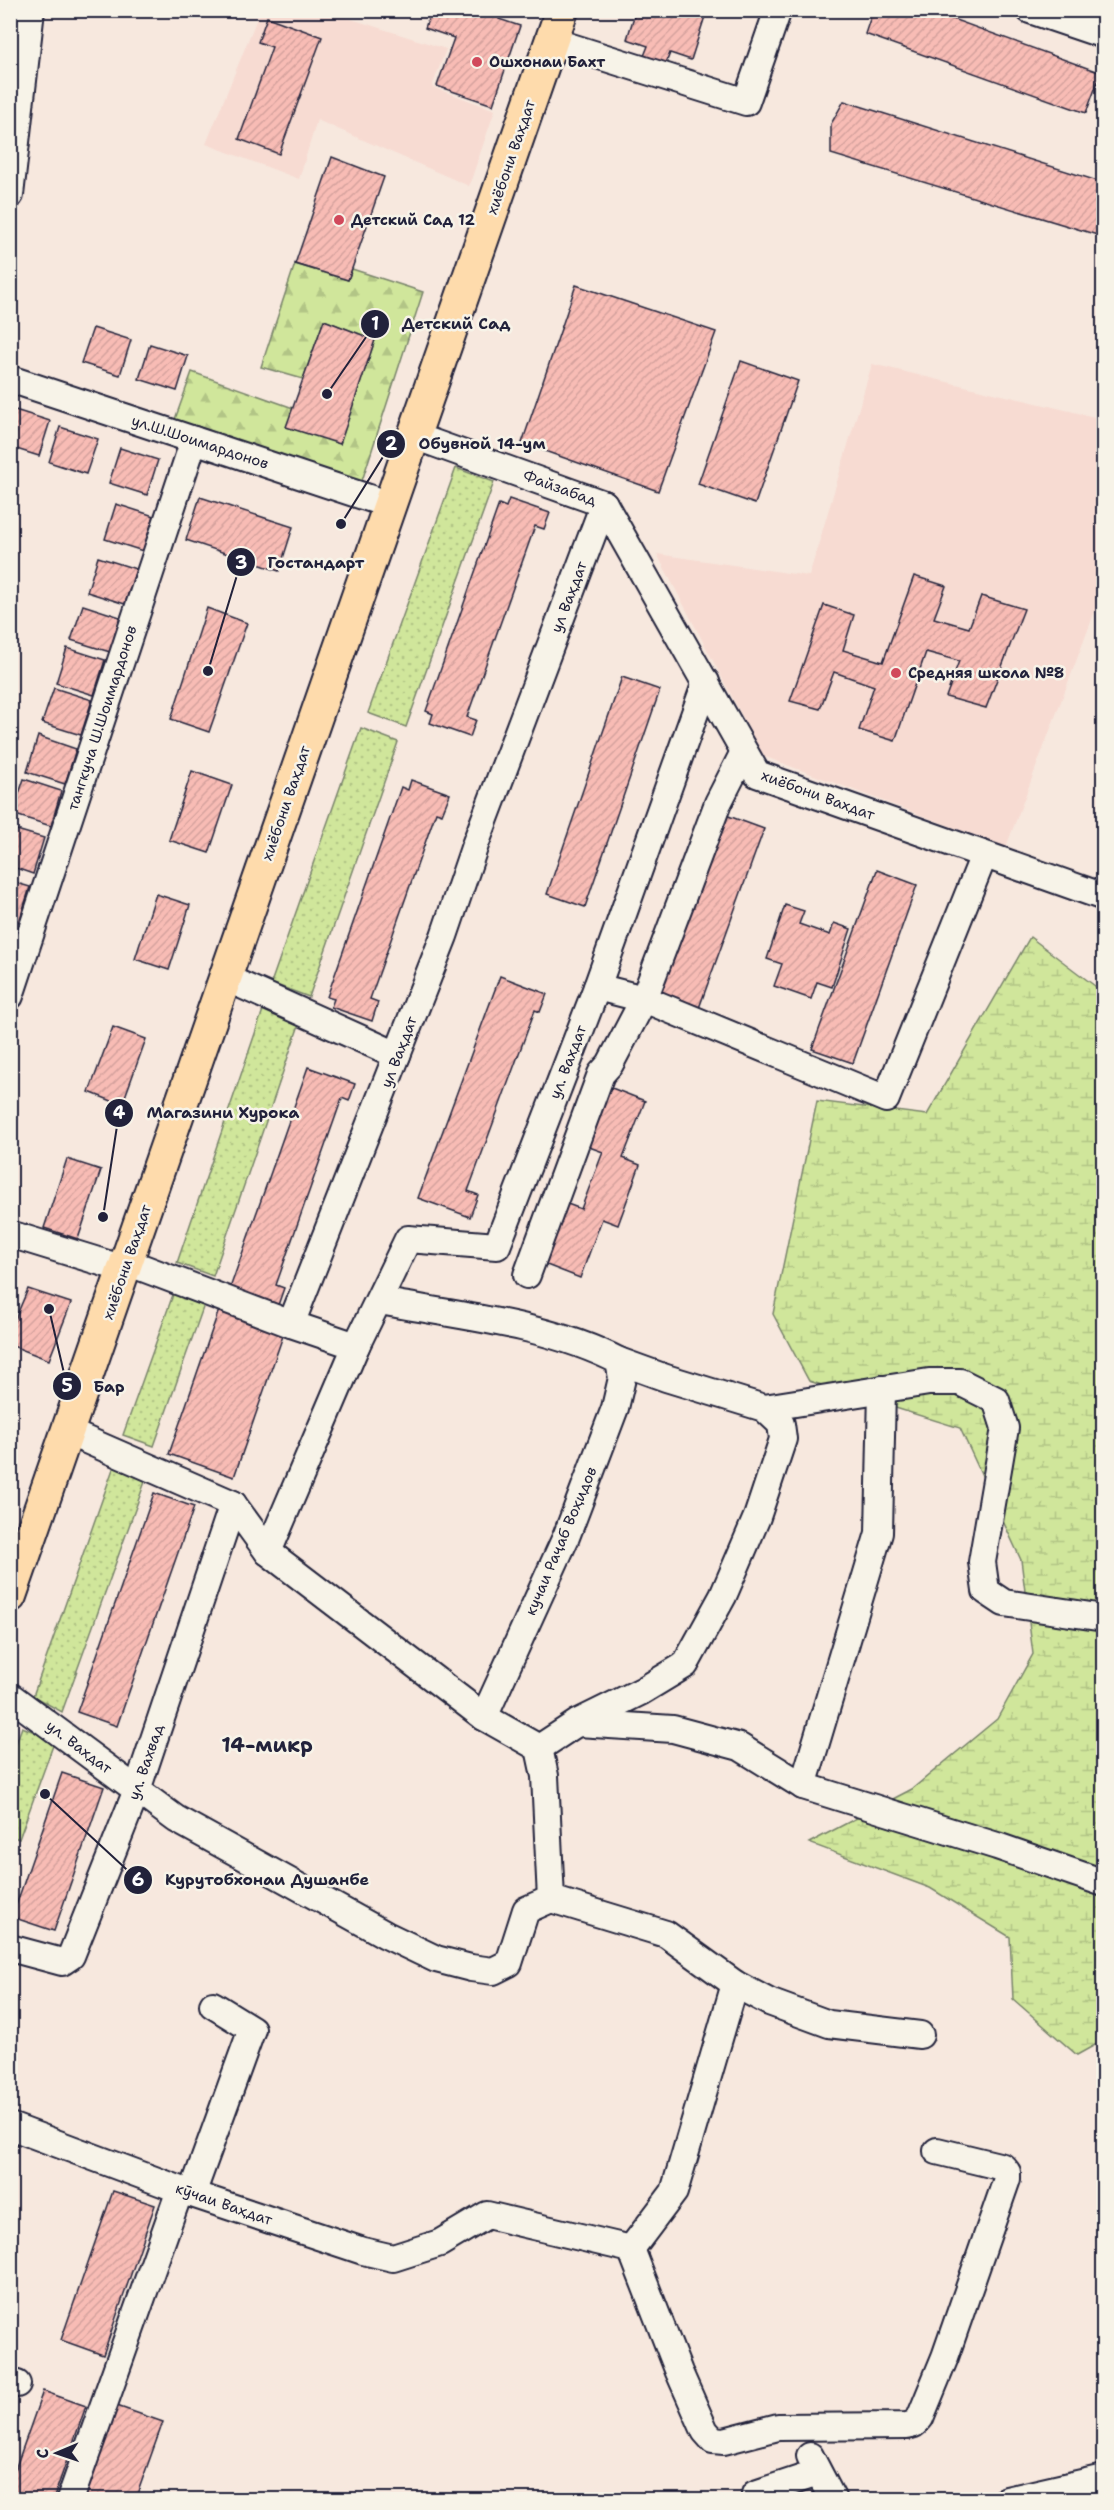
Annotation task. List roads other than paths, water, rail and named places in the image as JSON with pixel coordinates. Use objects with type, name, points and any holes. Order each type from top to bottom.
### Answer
[{"type":"main road","name":"хиёбони Ваҳдат","points":[[10,1596],[562,10]]},
{"type":"street","points":[[10,195],[31,10]]},
{"type":"street","points":[[552,41],[746,102],[778,10]]},
{"type":"street","points":[[1030,10],[1104,35]]},
{"type":"street","name":"ул.Ш.Шоимардонов","points":[[10,379],[390,505]]},
{"type":"street","name":"Файзабад","points":[[414,436],[604,504]]},
{"type":"street","name":"тангкуча Ш.Шоимардонов","points":[[10,996],[194,440]]},
{"type":"street","name":"хиёбони Вахдат","points":[[604,504],[757,774],[1104,897]]},
{"type":"street","name":"ул Ваҳдат","points":[[291,1324],[444,936],[475,845],[604,504]]},
{"type":"street","name":"ул. Вахдат","points":[[356,1346],[380,1301],[408,1239],[497,1246],[597,987],[706,682]]},
{"type":"street","points":[[527,1275],[601,1074],[610,1064],[644,999],[718,803],[744,752]]},
{"type":"street","points":[[597,987],[644,999],[886,1099],[984,855]]},
{"type":"street","points":[[226,978],[397,1055]]},
{"type":"street","points":[[10,1233],[126,1265],[356,1346],[268,1552]]},
{"type":"street","points":[[380,1301],[558,1335],[666,1378],[764,1408],[782,1424],[783,1439],[757,1517],[723,1596],[685,1665],[642,1691],[577,1723],[539,1749]]},
{"type":"street","name":"кучаи Раҷаб Воҳидов","points":[[484,1718],[574,1516],[615,1408],[622,1378],[619,1361]]},
{"type":"street","points":[[764,1408],[929,1382],[960,1382],[996,1401],[1005,1428],[982,1562],[986,1591],[1004,1603],[1104,1618]]},
{"type":"street","points":[[803,1786],[879,1533],[882,1389]]},
{"type":"street","points":[[68,1432],[233,1504],[268,1552],[484,1718],[539,1749],[545,1776],[551,1899],[666,1934],[735,1984],[769,2002],[829,2024],[920,2035]]},
{"type":"street","name":"ул. Вахвад","points":[[10,1948],[63,1962],[71,1956],[137,1791],[233,1504]]},
{"type":"street","name":"ул. Вахдат","points":[[10,1696],[176,1819],[386,1935],[436,1959],[493,1971],[508,1963],[526,1910],[551,1899]]},
{"type":"street","points":[[577,1723],[673,1729],[729,1744],[740,1748],[803,1786],[997,1846],[1104,1883]]},
{"type":"street","points":[[735,1984],[674,2192],[631,2249],[679,2372],[705,2431],[713,2440],[724,2441],[778,2427],[907,2426],[914,2424],[920,2418],[945,2357],[1008,2179],[1003,2167],[937,2151]]},
{"type":"street","points":[[70,2499],[186,2192],[252,2029],[213,2005]]},
{"type":"street","name":"кӯчаи Ваҳдат","points":[[10,2126],[186,2192],[363,2251],[393,2258],[441,2242],[487,2215],[631,2249]]},
{"type":"street","points":[[755,2494],[814,2464],[833,2499]]},
{"type":"street","points":[[1007,2499],[1104,2478]]},
{"type":"place","name":"Ошхонаи Бахт","points":[[477,62]]},
{"type":"place","name":"Детский Сад 12","points":[[339,220]]},
{"type":"place","name":"Детский Сад","points":[[327,394]]},
{"type":"place","name":"Обувной 14-ум","points":[[341,524]]},
{"type":"place","name":"Гостандарт","points":[[208,671]]},
{"type":"place","name":"Средняя школа №8","points":[[896,673]]},
{"type":"place","name":"Магазини Хурока","points":[[103,1217]]},
{"type":"place","name":"Бар","points":[[49,1309]]},
{"type":"place","name":"Курутобхонаи Душанбе","points":[[45,1794]]},
{"type":"district","name":"14-микр","points":[[267,1745]]}]
